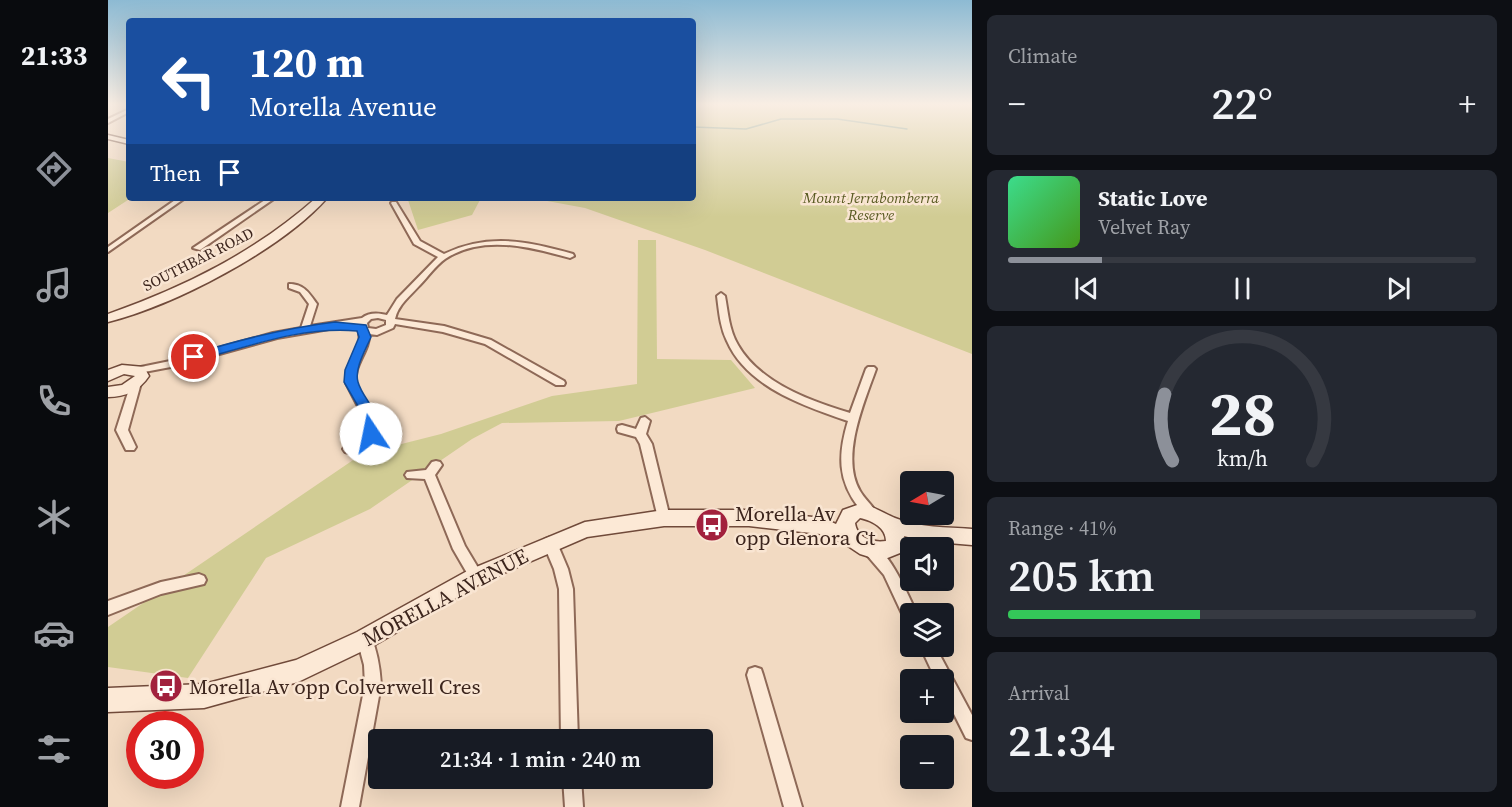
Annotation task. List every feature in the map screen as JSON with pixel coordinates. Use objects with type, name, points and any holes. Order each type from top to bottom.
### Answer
[{"type":"street","points":[[108,250],[178,201]]},
{"type":"street","points":[[197,248],[268,201]]},
{"type":"street","name":"SOUTHBAR ROAD","points":[[109,318],[158,299],[250,254],[291,226],[319,201]]},
{"type":"street","points":[[394,203],[417,242],[444,256]]},
{"type":"street","points":[[366,323],[398,304],[444,256],[469,246],[501,242],[535,245],[570,256]]},
{"type":"street","points":[[292,286],[303,290],[313,304],[305,329]]},
{"type":"street","points":[[721,296],[729,335],[742,359],[786,391],[829,411],[852,418]]},
{"type":"street","points":[[363,346],[387,325],[398,304]]},
{"type":"street","points":[[366,323],[383,315],[387,325]]},
{"type":"street","points":[[366,323],[363,346],[351,376],[352,387],[369,413],[371,428],[369,438]]},
{"type":"street","points":[[108,392],[135,382],[160,367],[249,341],[305,329],[366,323],[444,329],[496,346],[560,383]]},
{"type":"street","points":[[108,376],[115,368],[135,382]]},
{"type":"street","points":[[853,539],[846,530],[856,515],[854,491],[849,479],[847,448],[852,418],[871,369]]},
{"type":"street","points":[[130,447],[122,430],[132,402],[135,382]]},
{"type":"street","points":[[640,434],[645,422]]},
{"type":"street","points":[[622,429],[640,434],[646,444],[664,518]]},
{"type":"street","points":[[349,449],[369,438],[389,440]]},
{"type":"street","points":[[411,475],[432,470],[460,549],[476,576]]},
{"type":"street","points":[[856,515],[886,540],[889,571],[904,603]]},
{"type":"street","name":"MORELLA AVENUE","points":[[822,526],[856,515]]},
{"type":"street","name":"MORELLA AVENUE","points":[[110,704],[204,696],[298,671],[365,639],[476,576],[585,530],[664,518],[749,518],[822,526],[853,539],[886,540]]},
{"type":"street","points":[[886,540],[924,533],[972,537]]},
{"type":"street","points":[[550,543],[561,569],[566,589],[570,729]]},
{"type":"street","points":[[108,608],[161,588],[199,580]]},
{"type":"street","points":[[350,807],[373,685],[372,665],[365,639]]},
{"type":"street","points":[[933,657],[972,732]]},
{"type":"street","points":[[755,675],[793,807]]},
{"type":"street","points":[[573,789],[574,807]]},
{"type":"green space","name":"Mount Jerrabomberra Reserve","points":[[696,142],[972,142],[972,354],[705,250],[585,208],[547,201],[696,201]]},
{"type":"green space","points":[[108,158],[126,161],[126,201],[108,213]]},
{"type":"green space","points":[[408,201],[479,201],[472,215],[418,230]]},
{"type":"green space","points":[[638,240],[656,240],[657,359],[731,360],[755,388],[619,421],[502,423],[472,439],[370,509],[266,558],[188,678],[108,667],[108,627],[362,454],[441,434],[552,396],[637,384]]},
{"type":"place","name":"Morella Av opp Glenora Ct","points":[[712,525]]},
{"type":"place","name":"Morella Av opp Colverwell Cres","points":[[166,686]]},
{"type":"route","points":[[194,357],[276,334],[335,326],[362,328],[365,337],[352,370],[351,382],[369,413],[371,434]]}]
